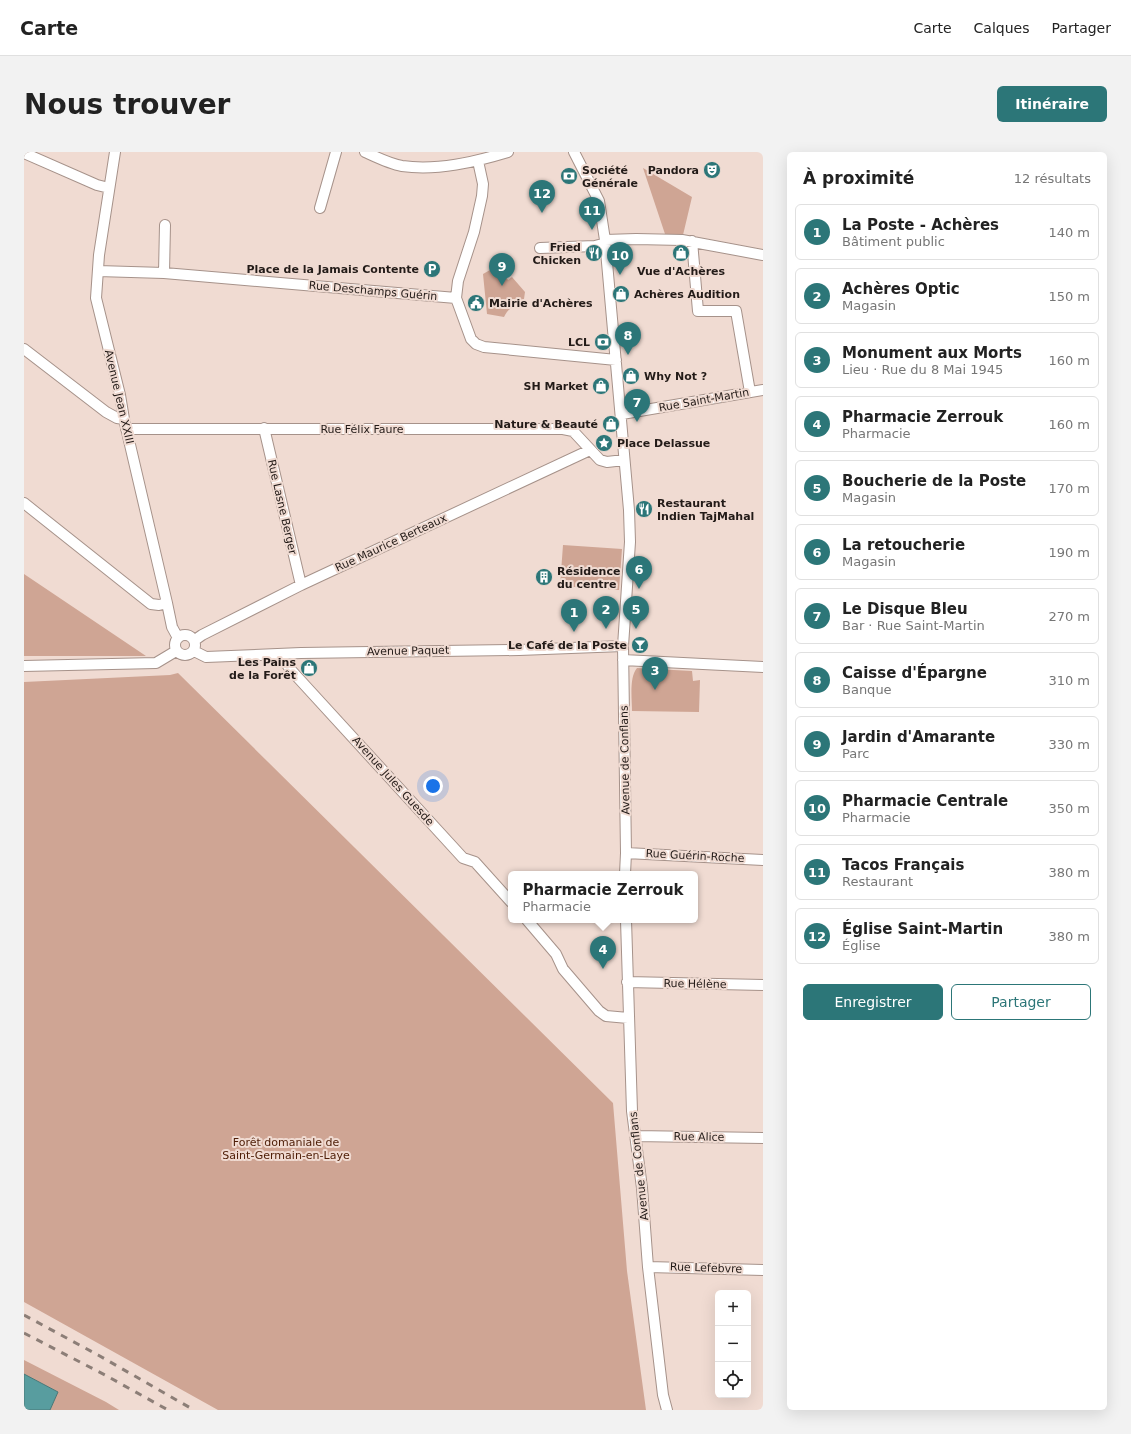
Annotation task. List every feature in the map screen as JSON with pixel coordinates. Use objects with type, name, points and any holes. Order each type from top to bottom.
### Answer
[{"type":"street","name":"Avenue Jean XXIII","points":[[115,152],[99,255],[96,298],[120,395],[125,424],[172,627],[178,638]]},
{"type":"street","points":[[320,208],[336,152]]},
{"type":"street","points":[[365,152],[402,166],[434,167],[478,161],[508,152]]},
{"type":"street","name":"Avenue de Conflans","points":[[574,152],[599,200],[605,241],[622,414],[624,460],[629,510],[630,542],[623,646],[625,871]]},
{"type":"street","points":[[24,153],[97,185],[109,188]]},
{"type":"street","points":[[478,161],[483,184],[482,196],[474,232],[458,282],[456,298],[471,339],[476,344],[484,347],[616,360]]},
{"type":"street","points":[[164,273],[165,225]]},
{"type":"street","points":[[540,248],[595,246],[605,241],[644,239],[692,241],[763,255]]},
{"type":"street","points":[[692,241],[698,311],[736,311],[750,392]]},
{"type":"street","name":"Rue Deschamps Guérin","points":[[98,272],[164,273],[456,298]]},
{"type":"street","points":[[24,350],[106,412],[125,424]]},
{"type":"street","name":"Rue Saint-Martin","points":[[622,414],[763,390]]},
{"type":"street","name":"Rue Félix Faure","points":[[125,424],[264,428],[563,429],[573,431],[590,450]]},
{"type":"street","name":"Rue Lasne Berger","points":[[264,428],[301,585]]},
{"type":"street","points":[[590,450],[600,460],[607,462],[624,460]]},
{"type":"street","name":"Rue Maurice Berteaux","points":[[195,640],[202,635],[301,585],[590,450]]},
{"type":"street","points":[[24,503],[151,604],[159,605],[167,603]]},
{"type":"street","points":[[188,635],[195,640],[196,646],[194,651],[186,656],[179,654],[176,651],[175,645],[178,638],[188,635]]},
{"type":"street","name":"Avenue Paquet","points":[[194,651],[206,657],[301,653],[518,650],[623,646]]},
{"type":"street","points":[[24,666],[156,663],[176,651]]},
{"type":"street","name":"Avenue Jules Guesde","points":[[280,654],[290,669],[463,858],[475,862],[508,899]]},
{"type":"street","points":[[623,660],[763,667]]},
{"type":"street","name":"Rue Guérin-Roche","points":[[626,853],[763,860]]},
{"type":"street","points":[[530,923],[556,954],[563,969],[599,1011],[606,1016],[628,1018]]},
{"type":"street","name":"Avenue de Conflans","points":[[626,923],[632,1111],[642,1188],[648,1267],[663,1396],[667,1410]]},
{"type":"street","name":"Rue Hélène","points":[[627,982],[763,985]]},
{"type":"street","name":"Rue Alice","points":[[635,1136],[763,1138]]},
{"type":"street","name":"Rue Lefebvre","points":[[648,1267],[763,1270]]},
{"type":"green space","points":[[643,168],[692,197],[683,235],[676,236],[665,234]]},
{"type":"green space","points":[[497,266],[508,280],[512,277],[525,292],[523,306],[512,308],[504,317],[487,314],[483,274]]},
{"type":"green space","points":[[563,545],[622,549],[619,590],[560,586]]},
{"type":"green space","points":[[24,574],[146,656],[24,656]]},
{"type":"green space","points":[[637,668],[692,671],[693,681],[700,680],[699,712],[632,711],[632,683],[634,672]]},
{"type":"green space","name":"Forêt domaniale de Saint-Germain-en-Laye","points":[[178,673],[613,1103],[627,1271],[646,1410],[218,1410],[24,1302],[24,682],[170,675]]},
{"type":"green space","points":[[24,1360],[119,1410],[50,1410],[58,1392],[24,1374]]},
{"type":"water","points":[[24,1374],[58,1392],[50,1410],[24,1410]]},
{"type":"railway","points":[[24,1315],[194,1410]]},
{"type":"railway","points":[[24,1333],[168,1410]]},
{"type":"place","name":"Pandora","points":[[712,170]]},
{"type":"place","name":"Société Générale","points":[[569,176]]},
{"type":"place","name":"Église Saint-Martin","points":[[542,213]]},
{"type":"place","name":"Tacos Français","points":[[592,230]]},
{"type":"place","name":"Fried Chicken","points":[[594,253]]},
{"type":"place","name":"Vue d'Achères","points":[[681,253]]},
{"type":"place","name":"Place de la Jamais Contente","points":[[432,269]]},
{"type":"place","name":"Pharmacie Centrale","points":[[620,275]]},
{"type":"place","name":"Jardin d'Amarante","points":[[502,286]]},
{"type":"place","name":"Achères Audition","points":[[621,294]]},
{"type":"place","name":"Mairie d'Achères","points":[[476,303]]},
{"type":"place","name":"LCL","points":[[603,342]]},
{"type":"place","name":"Caisse d'Épargne","points":[[628,355]]},
{"type":"place","name":"Why Not ?","points":[[631,376]]},
{"type":"place","name":"SH Market","points":[[601,386]]},
{"type":"place","name":"Le Disque Bleu","points":[[637,422]]},
{"type":"place","name":"Nature & Beauté","points":[[611,424]]},
{"type":"place","name":"Place Delassue","points":[[604,443]]},
{"type":"place","name":"Restaurant Indien TajMahal","points":[[644,509]]},
{"type":"place","name":"Résidence du centre","points":[[544,577]]},
{"type":"place","name":"La retoucherie","points":[[639,589]]},
{"type":"place","name":"Achères Optic","points":[[606,629]]},
{"type":"place","name":"Boucherie de la Poste","points":[[636,629]]},
{"type":"place","name":"La Poste - Achères","points":[[574,632]]},
{"type":"place","name":"Le Café de la Poste","points":[[640,645]]},
{"type":"place","name":"Les Pains de la Forêt","points":[[309,668]]},
{"type":"place","name":"Monument aux Morts","points":[[655,690]]},
{"type":"place","name":"Pharmacie Zerrouk","points":[[603,969]]}]
